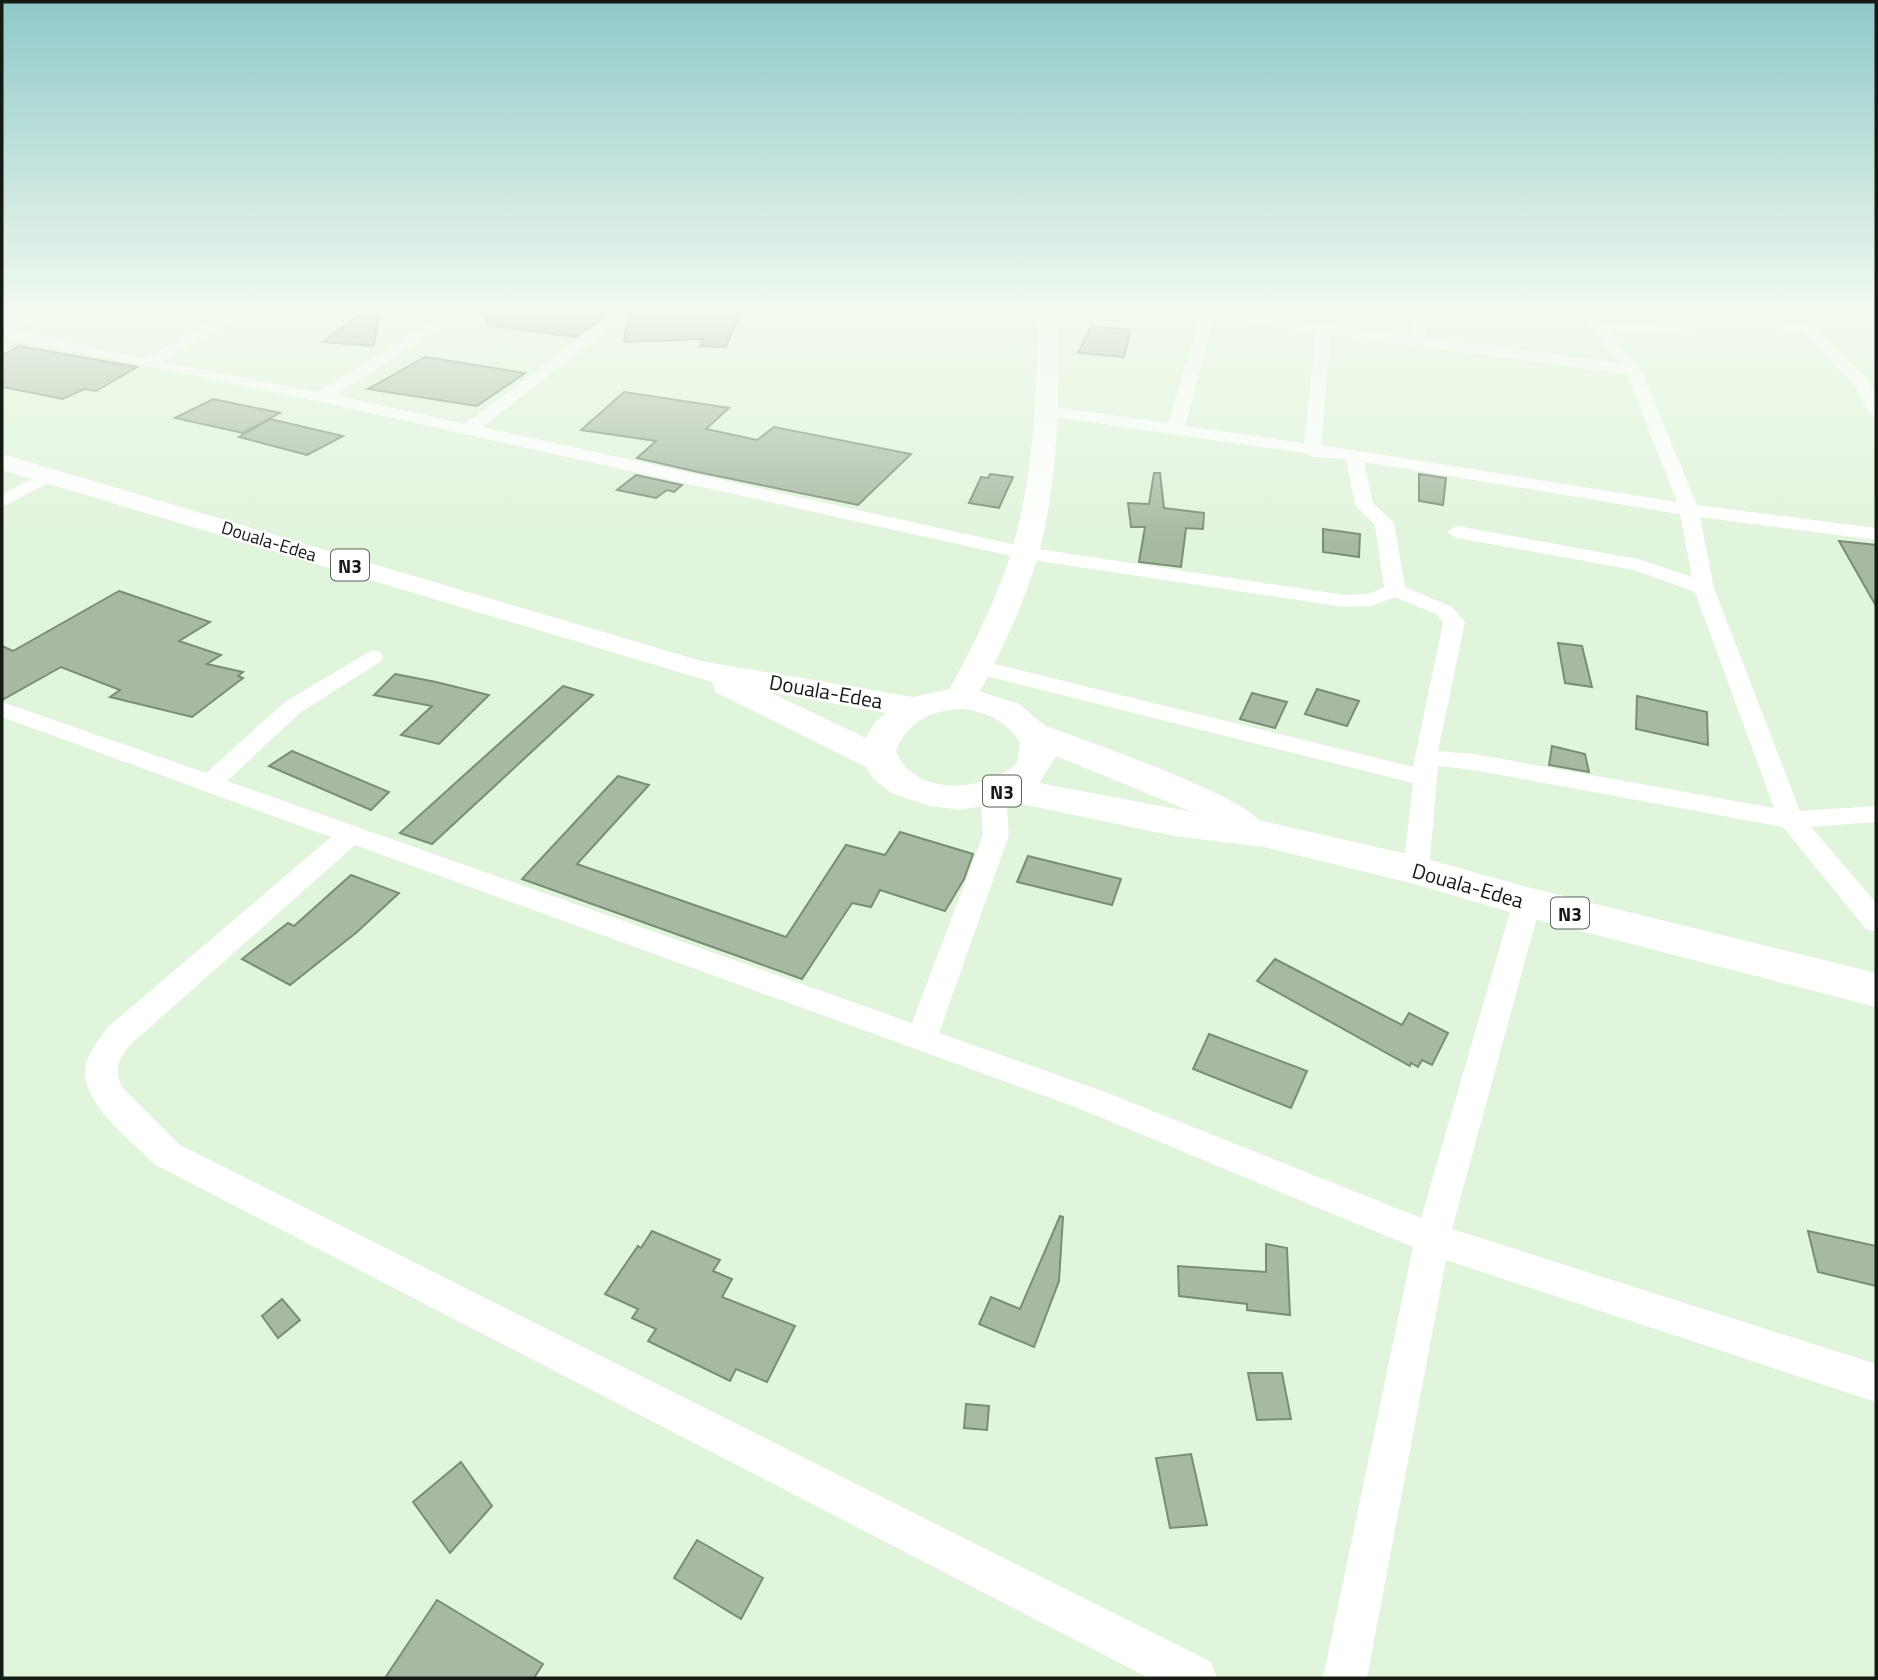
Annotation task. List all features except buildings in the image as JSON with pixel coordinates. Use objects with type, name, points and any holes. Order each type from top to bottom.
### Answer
[{"type":"highway","name":"Douala-Edea","points":[[2,462],[697,670],[914,707]]},
{"type":"highway","name":"Douala-Edea","points":[[697,670],[880,759]]},
{"type":"highway","name":"N3","points":[[960,699],[1006,709],[1018,716],[1035,734],[1039,749],[1036,764],[1025,777],[1001,792],[957,799],[922,794],[894,779],[880,759],[879,738],[892,720],[914,707],[960,699]]},
{"type":"highway","name":"Douala-Edea","points":[[1035,734],[1196,799],[1264,834]]},
{"type":"highway","name":"Douala-Edea","points":[[1001,792],[1174,823],[1264,834],[1416,870],[1527,902],[1876,991]]},
{"type":"main road","points":[[960,699],[978,667],[1025,553],[1037,495],[1047,411],[1047,385]]},
{"type":"street","points":[[260,385],[1025,553],[1344,601],[1371,600],[1395,590],[1445,611],[1454,622],[1425,767],[1416,870]]},
{"type":"street","points":[[321,397],[340,385]]},
{"type":"street","points":[[466,430],[526,385]]},
{"type":"street","points":[[1175,430],[1187,385]]},
{"type":"street","points":[[1312,452],[1318,385]]},
{"type":"street","points":[[1639,385],[1689,510],[1704,588],[1791,820],[1876,922]]},
{"type":"street","points":[[1863,385],[1876,412]]},
{"type":"street","points":[[1047,411],[1312,452],[1354,455],[1689,510],[1876,534]]},
{"type":"street","points":[[1354,455],[1364,505],[1384,523],[1395,590]]},
{"type":"street","points":[[2,501],[50,475]]},
{"type":"street","points":[[1457,532],[1638,565],[1704,588]]},
{"type":"street","points":[[208,785],[293,707],[372,657]]},
{"type":"street","points":[[978,667],[1425,767],[1474,762],[1791,820],[1876,814]]},
{"type":"street","points":[[2,709],[1094,1101],[1432,1239],[1876,1383]]},
{"type":"street","points":[[921,1040],[996,835],[1001,792]]},
{"type":"street","points":[[349,835],[119,1036],[103,1059],[101,1076],[113,1100],[168,1155],[1195,1678]]},
{"type":"street","points":[[1345,1678],[1432,1239],[1527,902]]}]
